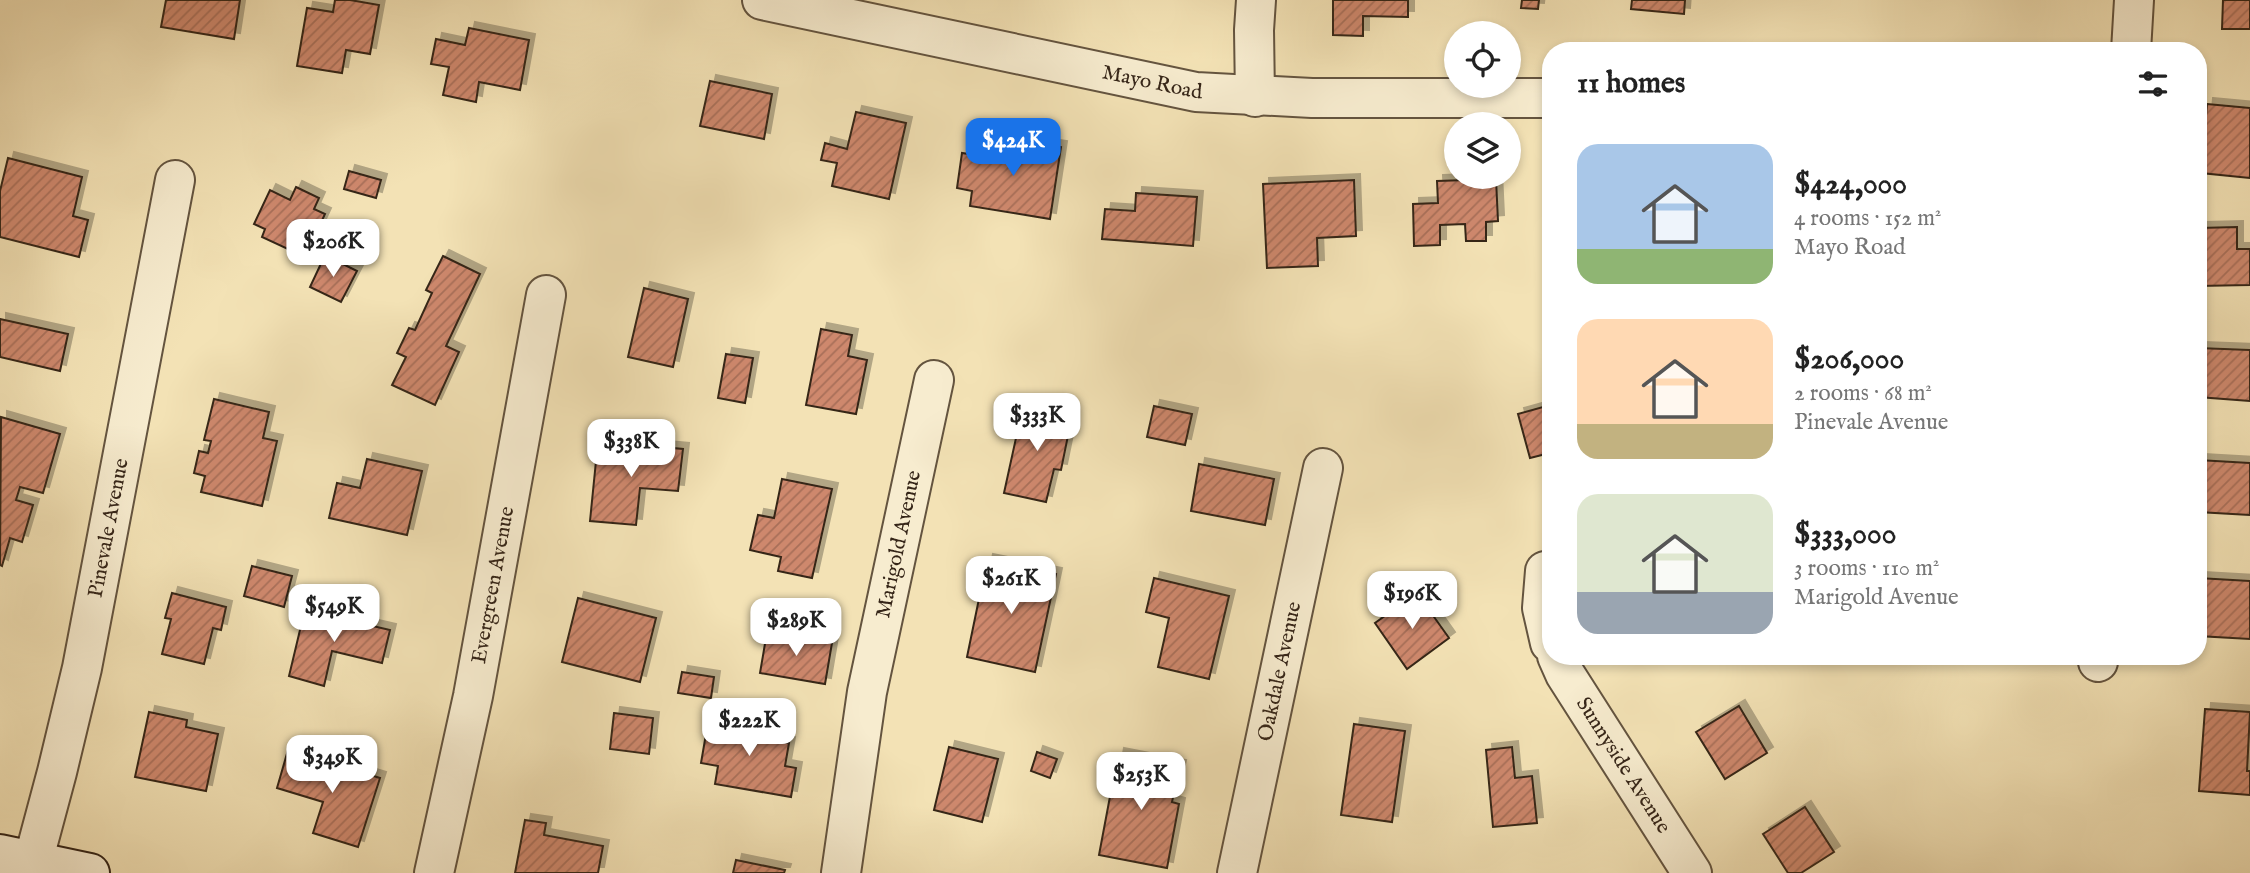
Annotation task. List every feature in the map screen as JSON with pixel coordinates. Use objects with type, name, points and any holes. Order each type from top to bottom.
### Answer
[{"type":"street","name":"Mayo Road","points":[[762,0],[1196,92],[1255,97],[1359,99],[1542,98]]},
{"type":"street","points":[[1255,97],[1256,0]]},
{"type":"street","points":[[2132,42],[2134,0]]},
{"type":"street","name":"Pinevale Avenue","points":[[21,863],[57,772],[82,667],[175,180]]},
{"type":"street","name":"Evergreen Avenue","points":[[434,873],[473,696],[546,295]]},
{"type":"street","name":"Marigold Avenue","points":[[841,873],[867,692],[934,380]]},
{"type":"street","name":"Oakdale Avenue","points":[[1237,873],[1323,468]]},
{"type":"street","name":"Sunnyside Avenue","points":[[1561,665],[1692,873]]},
{"type":"street","points":[[21,863],[90,873]]},
{"type":"building","points":[[166,0],[240,0],[234,39],[161,27]]},
{"type":"building","points":[[335,0],[379,5],[370,54],[346,50],[342,73],[297,66],[307,8],[333,12]]},
{"type":"building","points":[[1333,0],[1408,0],[1408,17],[1363,16],[1363,36],[1333,35]]},
{"type":"building","points":[[1522,0],[1539,0],[1538,9],[1521,8]]},
{"type":"building","points":[[1632,0],[1685,0],[1684,14],[1631,9]]},
{"type":"building","points":[[2223,0],[2250,0],[2250,29],[2222,29]]},
{"type":"building","points":[[469,28],[529,40],[520,90],[479,82],[476,102],[443,95],[449,67],[431,64],[436,39],[465,45]]},
{"type":"building","points":[[710,81],[772,94],[764,139],[700,126]]},
{"type":"building","points":[[2207,104],[2250,108],[2250,178],[2207,174]]},
{"type":"building","points":[[856,112],[906,123],[889,199],[832,186],[837,163],[821,160],[825,143],[847,149]]},
{"type":"building","points":[[996,137],[1061,147],[1050,219],[970,206],[972,191],[957,188],[962,153],[993,158]]},
{"type":"building","points":[[8,158],[82,177],[73,216],[88,220],[79,257],[0,237],[0,191]]},
{"type":"building","points":[[349,171],[381,180],[376,198],[344,189]]},
{"type":"building","points":[[1354,180],[1356,236],[1317,238],[1318,266],[1267,268],[1263,184]]},
{"type":"building","points":[[1437,181],[1444,181],[1444,189],[1496,189],[1498,221],[1486,222],[1486,241],[1466,241],[1465,224],[1440,225],[1440,245],[1414,246],[1413,204],[1438,203]]},
{"type":"building","points":[[296,187],[319,198],[314,209],[325,214],[305,257],[262,237],[265,229],[254,224],[270,190],[290,200]]},
{"type":"building","points":[[1136,193],[1197,197],[1193,246],[1102,239],[1105,209],[1135,211]]},
{"type":"building","points":[[2237,227],[2237,249],[2250,249],[2250,285],[2207,286],[2207,228]]},
{"type":"building","points":[[325,255],[357,271],[341,302],[310,287]]},
{"type":"building","points":[[443,256],[480,274],[446,346],[459,352],[435,405],[392,385],[406,357],[397,353],[409,328],[415,330],[432,293],[426,290]]},
{"type":"building","points":[[644,288],[688,299],[673,367],[628,357]]},
{"type":"building","points":[[0,319],[68,334],[60,371],[0,357]]},
{"type":"building","points":[[821,329],[852,335],[848,356],[867,360],[856,414],[806,405]]},
{"type":"building","points":[[2207,348],[2250,350],[2250,401],[2207,398]]},
{"type":"building","points":[[726,354],[753,358],[745,403],[718,398]]},
{"type":"building","points":[[214,399],[269,412],[263,438],[277,441],[262,506],[201,492],[205,476],[194,473],[199,451],[208,453],[211,441],[204,440]]},
{"type":"building","points":[[1023,406],[1072,416],[1061,470],[1054,469],[1046,502],[1004,493]]},
{"type":"building","points":[[1154,406],[1192,414],[1185,445],[1147,437]]},
{"type":"building","points":[[1542,407],[1542,455],[1530,458],[1518,414]]},
{"type":"building","points":[[1,417],[60,434],[43,493],[20,487],[16,500],[33,505],[22,542],[10,538],[2,566],[0,565]]},
{"type":"building","points":[[598,441],[683,449],[678,491],[640,488],[636,525],[590,521]]},
{"type":"building","points":[[367,459],[422,471],[407,535],[329,518],[337,483],[360,488]]},
{"type":"building","points":[[2207,461],[2250,463],[2250,515],[2207,513]]},
{"type":"building","points":[[1199,464],[1274,479],[1265,525],[1191,511]]},
{"type":"building","points":[[782,479],[832,489],[812,578],[778,571],[781,557],[750,550],[758,515],[774,518]]},
{"type":"building","points":[[987,560],[1056,574],[1035,672],[967,657]]},
{"type":"building","points":[[252,566],[292,576],[284,607],[244,596]]},
{"type":"building","points":[[1154,578],[1229,596],[1209,679],[1158,667],[1169,618],[1146,612]]},
{"type":"building","points":[[2207,579],[2250,581],[2250,639],[2207,637]]},
{"type":"building","points":[[172,593],[226,607],[221,630],[213,628],[204,664],[162,654],[171,619],[165,618]]},
{"type":"building","points":[[1417,593],[1449,638],[1407,669],[1375,623]]},
{"type":"building","points":[[578,598],[656,618],[640,682],[562,662]]},
{"type":"building","points":[[305,609],[334,616],[335,611],[352,615],[351,621],[390,630],[382,663],[332,651],[324,686],[289,676]]},
{"type":"building","points":[[767,632],[832,643],[825,684],[760,673]]},
{"type":"building","points":[[682,672],[714,677],[711,698],[678,693]]},
{"type":"building","points":[[1739,706],[1767,753],[1725,779],[1696,732]]},
{"type":"building","points":[[2205,709],[2250,712],[2247,771],[2250,771],[2250,795],[2199,791]]},
{"type":"building","points":[[149,712],[187,720],[186,727],[218,734],[206,791],[135,777]]},
{"type":"building","points":[[614,713],[653,718],[649,754],[610,749]]},
{"type":"building","points":[[726,716],[769,723],[766,740],[789,743],[785,766],[796,768],[791,797],[715,784],[718,766],[701,763],[706,734],[723,737]]},
{"type":"building","points":[[1354,724],[1405,731],[1392,822],[1341,815]]},
{"type":"building","points":[[949,747],[998,759],[982,822],[934,810]]},
{"type":"building","points":[[1512,747],[1515,778],[1532,776],[1537,823],[1493,827],[1486,750]]},
{"type":"building","points":[[288,750],[380,778],[358,847],[313,833],[323,802],[277,788]]},
{"type":"building","points":[[1037,752],[1057,759],[1050,778],[1031,771]]},
{"type":"building","points":[[1118,754],[1180,766],[1172,802],[1179,804],[1167,868],[1099,855]]},
{"type":"building","points":[[1805,807],[1834,852],[1801,873],[1788,873],[1763,834]]},
{"type":"building","points":[[525,820],[546,823],[544,835],[603,846],[598,873],[515,873]]},
{"type":"building","points":[[736,860],[785,870],[784,873],[733,873]]}]
